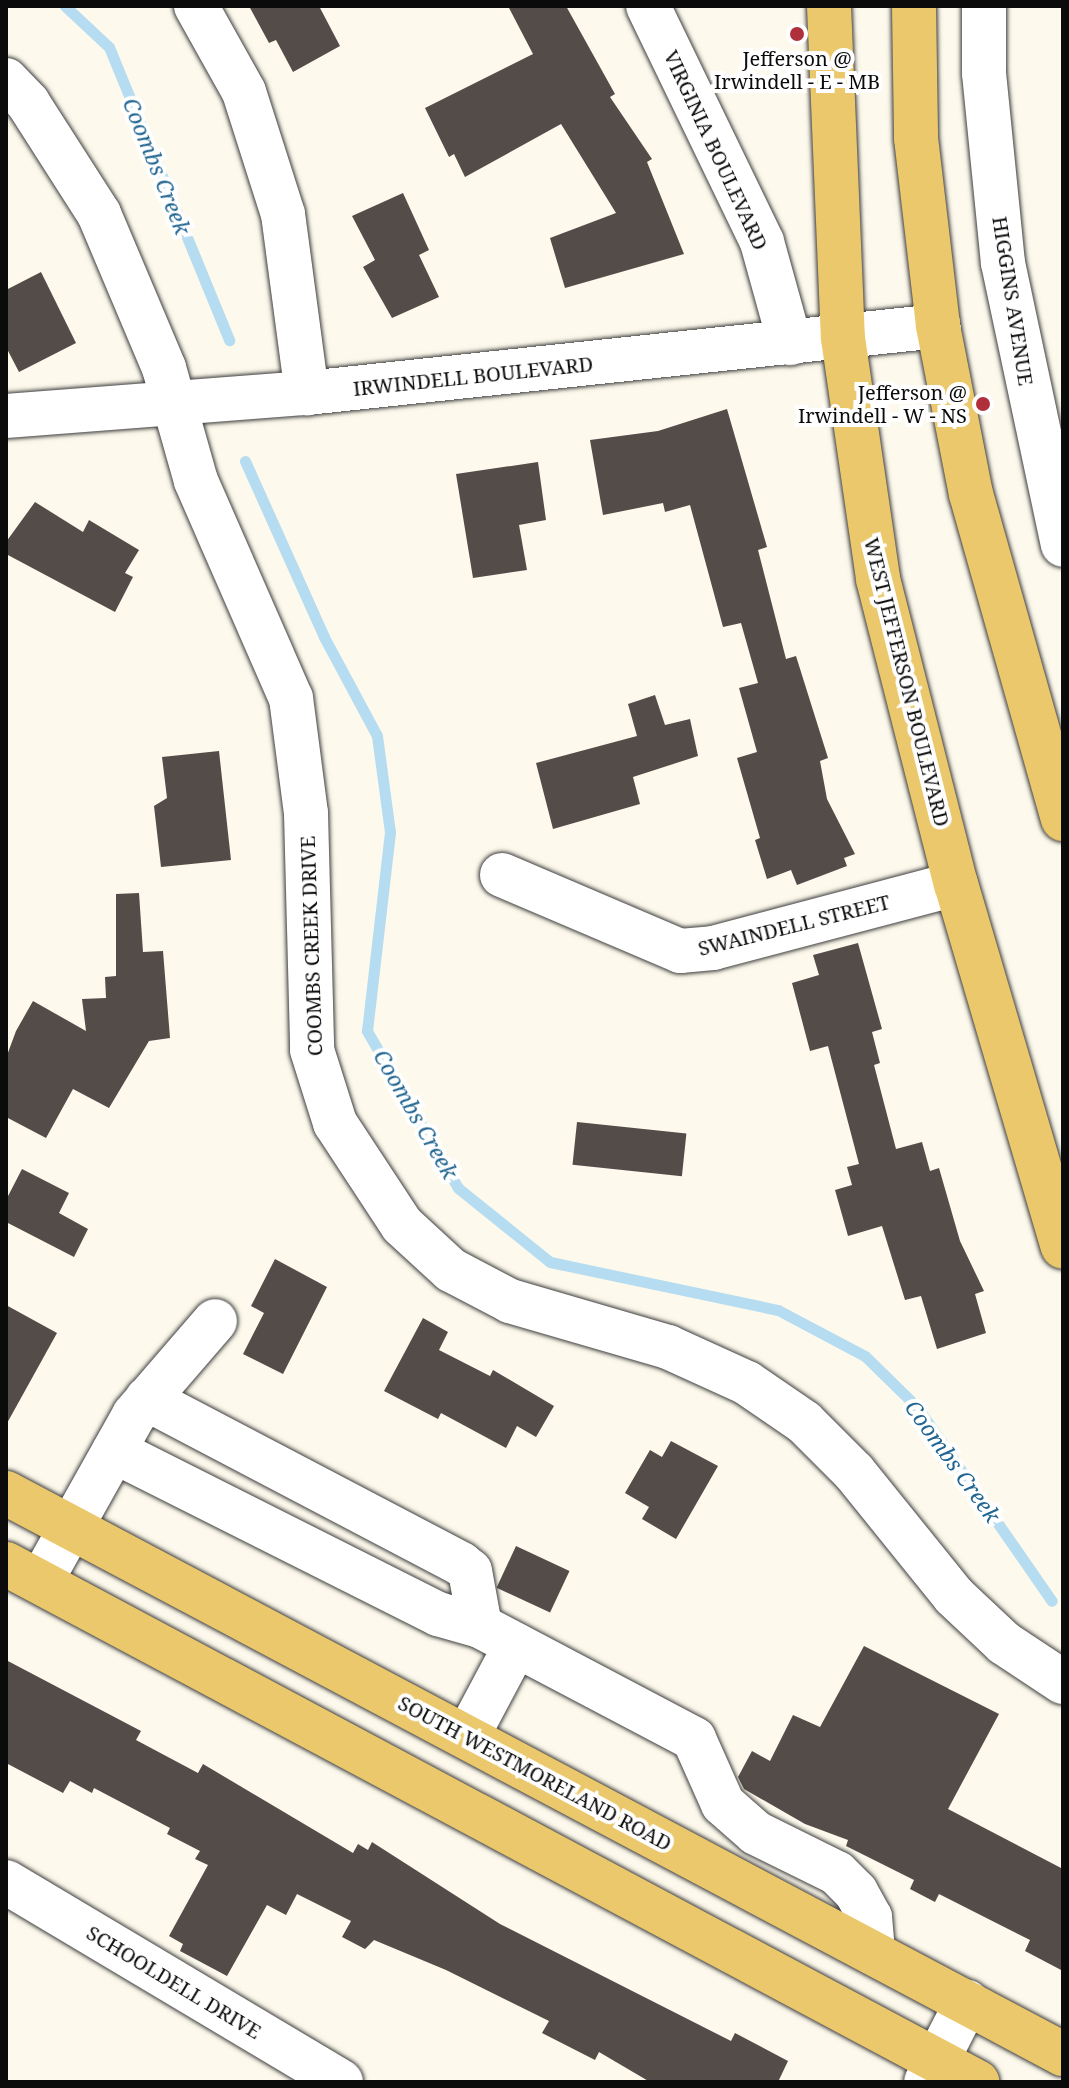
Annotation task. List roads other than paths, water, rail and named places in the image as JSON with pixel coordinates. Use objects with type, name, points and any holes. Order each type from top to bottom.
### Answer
[{"type":"main road","name":"WEST JEFFERSON BOULEVARD","points":[[829,6],[843,338],[878,579],[956,884],[1063,1247]]},
{"type":"main road","points":[[914,6],[916,138],[938,326],[971,494],[1063,819]]},
{"type":"main road","name":"SOUTH WESTMORELAND ROAD","points":[[6,1493],[1063,2054]]},
{"type":"main road","points":[[24,1573],[932,2072],[977,2082]]},
{"type":"street","points":[[196,6],[244,92],[283,214],[307,393]]},
{"type":"street","name":"VIRGINIA BOULEVARD","points":[[648,6],[762,242],[790,343]]},
{"type":"street","name":"HIGGINS AVENUE","points":[[984,6],[984,73],[1003,263],[1063,545]]},
{"type":"street","name":"COOMBS CREEK DRIVE","points":[[6,80],[28,103],[99,214],[174,404],[196,481],[291,698],[306,813],[312,1050],[322,1093],[335,1123],[402,1225],[451,1270],[510,1301],[695,1357],[759,1390],[804,1422],[854,1472],[954,1596],[1004,1643],[1063,1682]]},
{"type":"street","name":"IRWINDELL BOULEVARD","points":[[6,416],[307,393],[938,326]]},
{"type":"street","name":"SWAINDELL STREET","points":[[502,875],[680,951],[713,948],[956,884]]},
{"type":"street","points":[[24,1573],[71,1527],[147,1399],[215,1321]]},
{"type":"street","points":[[147,1399],[470,1571],[498,1635],[467,1737]]},
{"type":"street","points":[[114,1451],[438,1614],[498,1635],[694,1739],[723,1804],[756,1833],[837,1873],[856,1892],[870,1917],[873,1953]]},
{"type":"street","name":"SCHOOLDELL DRIVE","points":[[6,1882],[341,2082]]},
{"type":"street","points":[[932,2072],[967,2002]]},
{"type":"waterway","name":"Coombs Creek","points":[[65,6],[109,47],[229,340]]},
{"type":"waterway","name":"Coombs Creek","points":[[245,461],[324,637],[377,736],[390,832],[367,1031],[458,1188],[550,1262],[778,1310],[865,1356],[917,1407],[1052,1601]]},
{"type":"place","name":"Jefferson @ Irwindell - E - MB","points":[[797,34]]},
{"type":"place","name":"Jefferson @ Irwindell - W - NS","points":[[983,404]]}]
